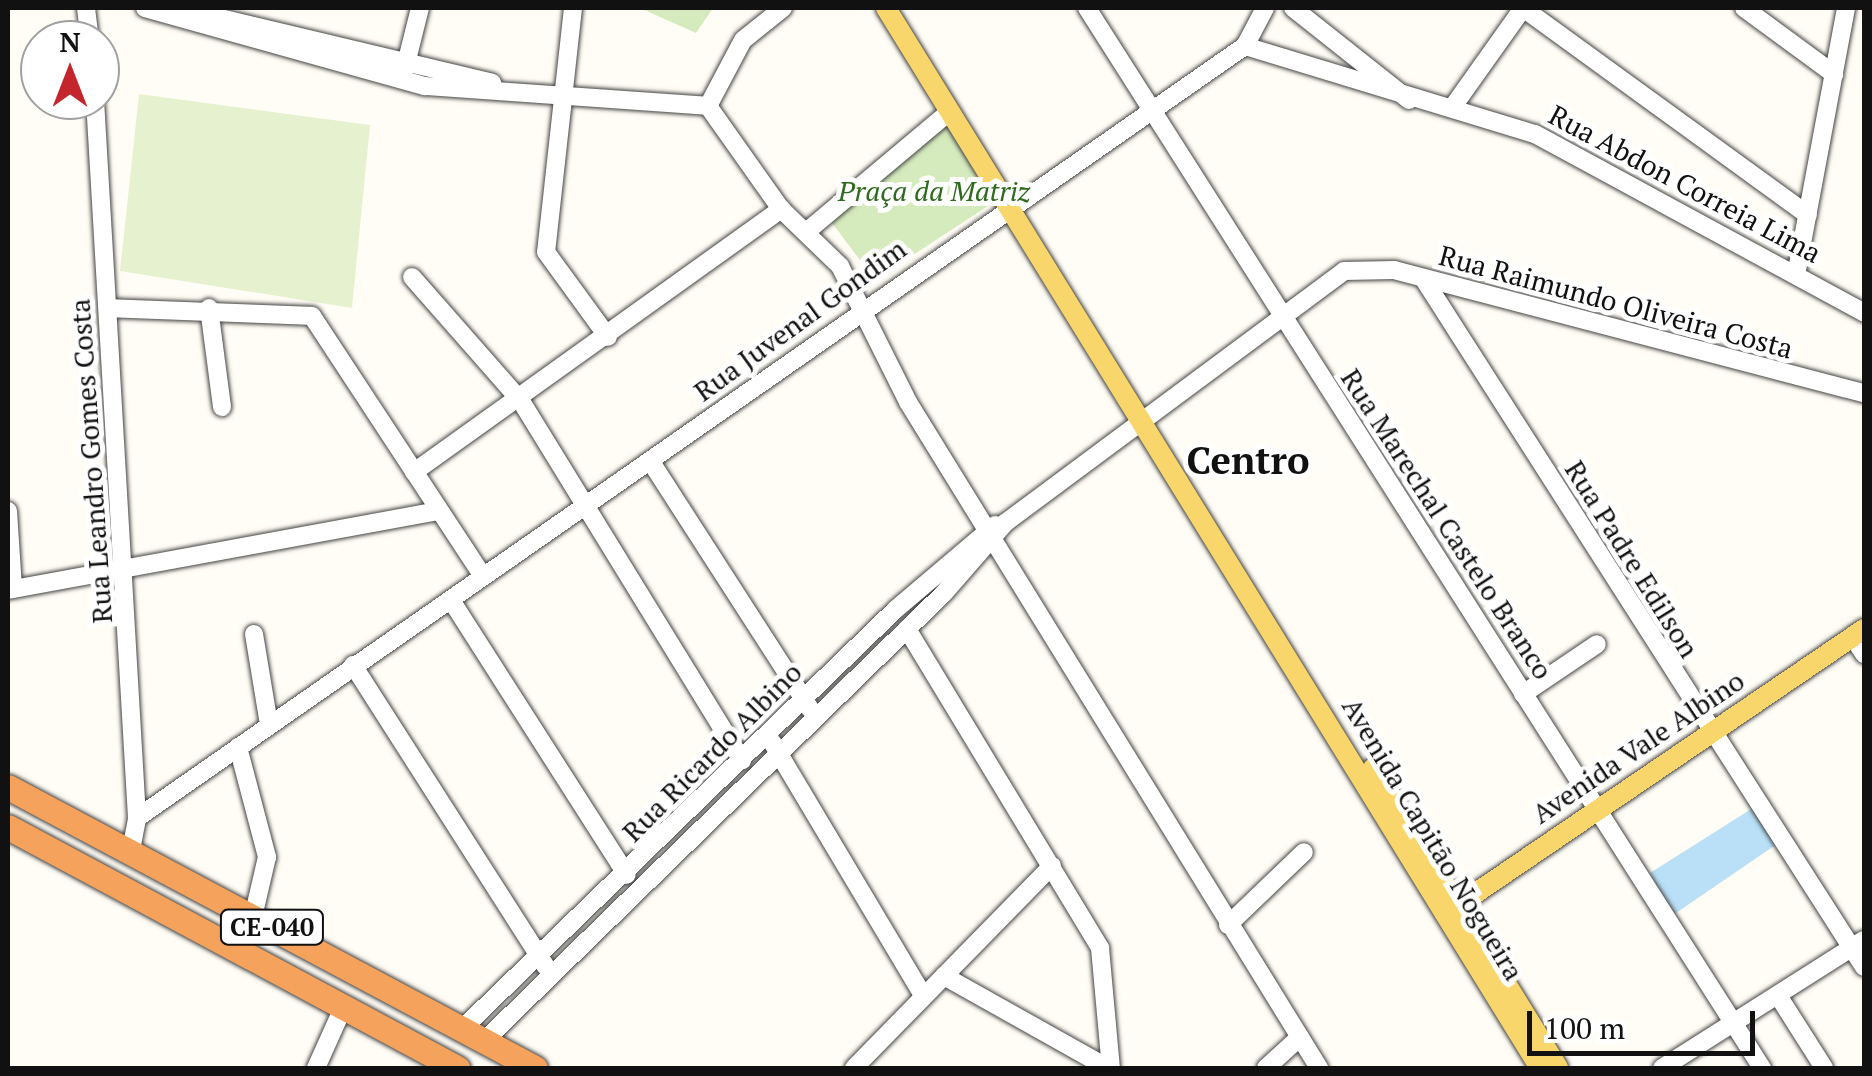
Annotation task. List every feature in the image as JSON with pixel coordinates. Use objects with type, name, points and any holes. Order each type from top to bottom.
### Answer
[{"type":"highway","name":"CE-040","points":[[8,787],[535,1068]]},
{"type":"highway","name":"CE-040","points":[[8,828],[457,1068]]},
{"type":"main road","name":"Avenida Capitão Nogueira","points":[[886,8],[1452,908],[1558,1068]]},
{"type":"main road","name":"Avenida Vale Albino","points":[[1452,908],[1708,730],[1860,640]]},
{"type":"main road","name":"Avenida Capitão Nogueira","points":[[1452,908],[1540,1068]]},
{"type":"street","points":[[178,8],[404,68],[568,96]]},
{"type":"street","points":[[404,68],[420,8]]},
{"type":"street","points":[[574,8],[568,96],[546,252],[608,338]]},
{"type":"street","points":[[708,106],[743,40],[782,8]]},
{"type":"street","name":"Rua Marechal Castelo Branco","points":[[1087,8],[1762,1068]]},
{"type":"street","name":"Rua Juvenal Gondim","points":[[137,818],[651,462],[1009,203],[1245,46],[1265,8]]},
{"type":"street","points":[[1293,8],[1409,100]]},
{"type":"street","points":[[1452,108],[1523,8],[1808,216]]},
{"type":"street","points":[[1744,8],[1834,74]]},
{"type":"street","points":[[1797,270],[1846,8]]},
{"type":"street","points":[[151,9],[425,86],[708,106]]},
{"type":"street","name":"Rua Abdon Correia Lima","points":[[1245,46],[1409,100],[1452,108],[1549,140],[1797,270],[1864,313]]},
{"type":"street","points":[[708,106],[781,209],[806,232],[864,309],[988,534],[1319,1068]]},
{"type":"street","points":[[806,232],[950,111]]},
{"type":"street","name":"Rua Leandro Gomes Costa","points":[[96,120],[126,566],[137,818]]},
{"type":"street","points":[[414,472],[521,401],[781,209]]},
{"type":"street","name":"Rua Raimundo Oliveira Costa","points":[[1282,317],[1353,268],[1423,278],[1864,393]]},
{"type":"street","points":[[412,277],[521,401],[588,502],[742,760]]},
{"type":"street","name":"Rua Padre Edilson","points":[[1423,278],[1708,730],[1859,945],[1864,967]]},
{"type":"street","points":[[108,308],[209,308],[312,316],[483,576]]},
{"type":"street","points":[[209,308],[222,407]]},
{"type":"street","points":[[988,534],[1282,317]]},
{"type":"street","points":[[651,462],[816,715]]},
{"type":"street","points":[[8,510],[10,589],[439,511]]},
{"type":"street","name":"Rua Ricardo Albino","points":[[546,967],[626,875],[697,818],[742,760],[816,715],[908,629],[988,534]]},
{"type":"street","name":"Rua Ricardo Albino","points":[[473,1035],[772,743],[803,700],[988,534]]},
{"type":"street","points":[[451,600],[626,875]]},
{"type":"street","points":[[908,629],[1052,866],[1103,958],[1110,1068]]},
{"type":"street","points":[[254,634],[269,725]]},
{"type":"street","points":[[1523,694],[1597,644]]},
{"type":"street","points":[[353,665],[546,967]]},
{"type":"street","points":[[772,743],[923,995]]},
{"type":"street","points":[[238,747],[267,857],[253,917]]},
{"type":"street","points":[[131,850],[137,818]]},
{"type":"street","points":[[1228,926],[1304,852]]},
{"type":"street","points":[[854,1068],[1052,866]]},
{"type":"street","points":[[1662,1068],[1859,945]]},
{"type":"street","points":[[944,976],[1110,1068]]},
{"type":"street","points":[[1778,997],[1824,1068]]},
{"type":"street","points":[[316,1068],[343,1008]]},
{"type":"street","points":[[1266,1068],[1300,1038]]},
{"type":"green space","points":[[640,8],[713,8],[696,33]]},
{"type":"green space","points":[[139,94],[370,125],[352,308],[120,271]]},
{"type":"green space","name":"Praça da Matriz","points":[[948,124],[994,202],[875,280],[829,219]]},
{"type":"water","points":[[1756,806],[1777,844],[1673,915],[1650,873]]},
{"type":"district","name":"Centro","points":[[1248,461]]}]
